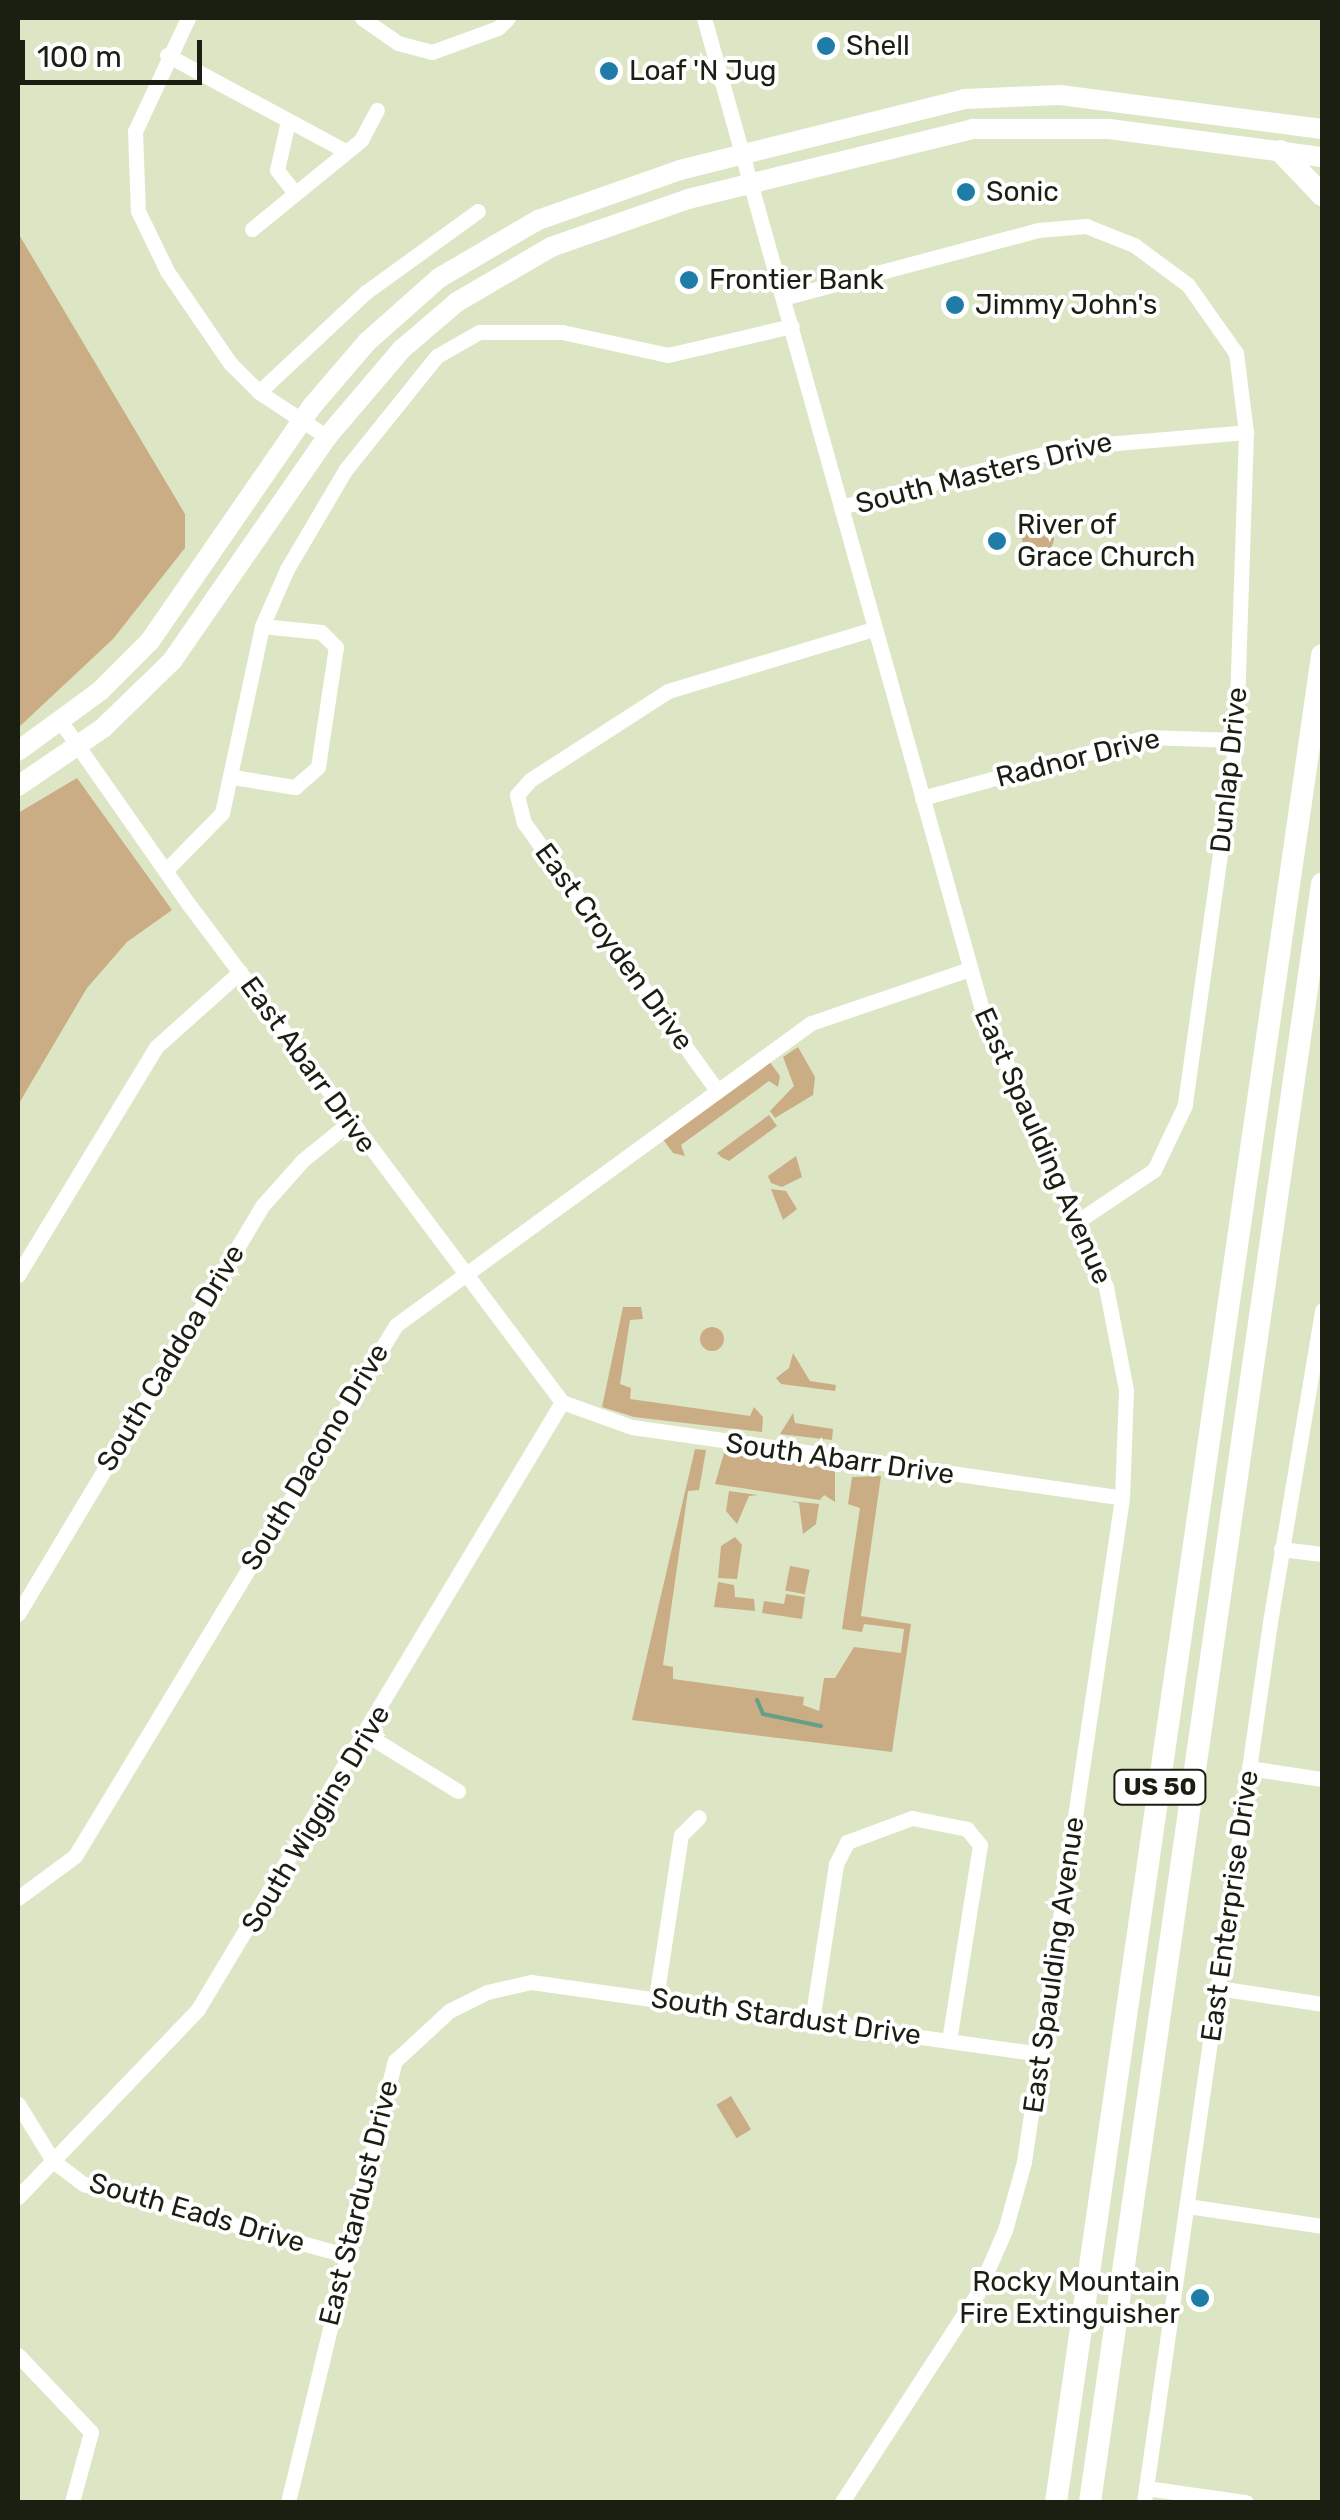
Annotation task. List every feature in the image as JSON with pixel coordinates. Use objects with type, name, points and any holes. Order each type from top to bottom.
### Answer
[{"type":"highway","points":[[1280,151],[1322,195]]},
{"type":"highway","name":"US 50","points":[[1056,2502],[1322,655]]},
{"type":"highway","name":"US 50","points":[[1090,2502],[1322,884]]},
{"type":"main road","points":[[18,751],[118,675],[162,626],[303,421],[400,309],[489,245],[584,200],[931,104],[1029,94],[1322,129]]},
{"type":"main road","points":[[18,786],[78,747],[139,696],[186,645],[327,437],[421,332],[504,271],[595,228],[898,143],[991,128],[1109,129],[1322,157]]},
{"type":"street","points":[[188,18],[167,55],[135,131],[138,211],[196,318],[259,392],[327,437]]},
{"type":"street","points":[[362,18],[398,44],[432,52],[498,28],[508,18]]},
{"type":"street","name":"East Spaulding Avenue","points":[[704,18],[970,970],[1000,1061],[1106,1287],[1122,1354],[1127,1418],[1122,1498],[1024,2162],[991,2265],[944,2352],[842,2502]]},
{"type":"street","points":[[167,55],[344,152]]},
{"type":"street","points":[[252,229],[361,140],[377,110]]},
{"type":"street","points":[[288,121],[277,170],[295,193]]},
{"type":"street","points":[[259,392],[366,292],[478,211]]},
{"type":"street","name":"Dunlap Drive","points":[[783,298],[1064,226],[1116,235],[1188,286],[1236,353],[1246,432],[1236,740],[1178,1131],[1154,1170],[1078,1221]]},
{"type":"street","points":[[165,871],[218,821],[233,777],[262,626],[346,469],[437,356],[479,332],[562,332],[668,355],[792,326]]},
{"type":"street","name":"South Masters Drive","points":[[841,507],[1068,446],[1246,432]]},
{"type":"street","points":[[233,777],[295,787],[316,772],[321,750],[336,647],[321,632],[262,626]]},
{"type":"street","name":"East Croyden Drive","points":[[716,1089],[515,804],[530,780],[668,691],[874,629]]},
{"type":"street","name":"East Abarr Drive","points":[[61,722],[165,871],[562,1402]]},
{"type":"street","name":"Radnor Drive","points":[[922,798],[1146,737],[1236,740]]},
{"type":"street","name":"South Dacono Drive","points":[[18,1898],[75,1856],[396,1325],[716,1089],[828,1014],[970,970]]},
{"type":"street","points":[[18,1275],[156,1047],[240,972]]},
{"type":"street","name":"South Caddoa Drive","points":[[18,1614],[263,1205],[303,1160],[350,1122]]},
{"type":"street","name":"East Enterprise Drive","points":[[1144,2495],[1281,1548],[1322,1310]]},
{"type":"street","name":"South Abarr Drive","points":[[562,1402],[656,1431],[1122,1498]]},
{"type":"street","name":"South Wiggins Drive","points":[[18,2197],[198,2009],[367,1734],[562,1402]]},
{"type":"street","points":[[1281,1548],[1322,1554]]},
{"type":"street","points":[[367,1734],[458,1792]]},
{"type":"street","points":[[1249,1768],[1322,1779]]},
{"type":"street","points":[[656,1998],[681,1835],[699,1816]]},
{"type":"street","points":[[812,2021],[836,1864],[847,1842],[912,1818],[967,1828],[980,1845],[949,2040]]},
{"type":"street","name":"South Stardust Drive","points":[[531,1982],[1041,2054]]},
{"type":"street","name":"East Stardust Drive","points":[[288,2502],[395,2062],[448,2011],[487,1992],[531,1982]]},
{"type":"street","points":[[1218,1988],[1322,2004]]},
{"type":"street","points":[[18,2104],[53,2161]]},
{"type":"street","name":"South Eads Drive","points":[[53,2161],[99,2188],[345,2255]]},
{"type":"street","points":[[1187,2206],[1322,2226]]},
{"type":"street","points":[[18,2355],[90,2432],[72,2502]]},
{"type":"street","points":[[1144,2495],[1246,2502]]},
{"type":"shaded area","points":[[18,233],[185,514],[185,548],[113,639],[18,728]]},
{"type":"shaded area","points":[[1038,522],[1049,527],[1054,538],[1049,549],[1038,554],[1027,549],[1022,538],[1027,527]]},
{"type":"shaded area","points":[[77,778],[172,910],[127,942],[87,988],[18,1105],[18,813]]},
{"type":"shaded area","points":[[798,1047],[815,1077],[813,1095],[775,1118],[770,1111],[794,1086],[783,1057]]},
{"type":"shaded area","points":[[769,1061],[780,1076],[778,1087],[769,1081],[681,1145],[685,1156],[673,1153],[662,1138]]},
{"type":"shaded area","points":[[769,1115],[777,1126],[729,1161],[717,1153]]},
{"type":"shaded area","points":[[796,1156],[802,1177],[782,1187],[771,1183],[768,1176]]},
{"type":"shaded area","points":[[771,1189],[786,1191],[797,1209],[783,1220]]},
{"type":"shaded area","points":[[623,1307],[641,1307],[643,1319],[630,1320],[620,1384],[631,1388],[630,1399],[750,1416],[754,1407],[763,1417],[762,1432],[634,1417],[602,1407]]},
{"type":"shaded area","points":[[712,1327],[724,1339],[712,1351],[700,1339]]},
{"type":"shaded area","points":[[793,1353],[810,1381],[836,1385],[835,1391],[781,1384],[776,1378],[789,1368]]},
{"type":"shaded area","points":[[793,1413],[795,1423],[833,1429],[832,1440],[780,1434]]},
{"type":"shaded area","points":[[695,1449],[706,1450],[699,1490],[688,1491],[663,1665],[673,1667],[673,1679],[804,1697],[803,1705],[819,1711],[824,1678],[835,1678],[854,1647],[901,1653],[904,1629],[864,1624],[862,1632],[842,1629],[860,1508],[848,1504],[852,1477],[881,1476],[861,1616],[911,1624],[892,1752],[632,1720]]},
{"type":"shaded area","points":[[724,1453],[835,1469],[835,1502],[824,1495],[820,1500],[715,1484]]},
{"type":"shaded area","points":[[729,1491],[758,1495],[749,1496],[737,1524],[726,1511]]},
{"type":"shaded area","points":[[789,1501],[819,1504],[816,1524],[803,1534],[799,1503]]},
{"type":"shaded area","points":[[735,1537],[742,1545],[737,1579],[718,1578],[721,1546]]},
{"type":"shaded area","points":[[790,1566],[810,1570],[805,1594],[785,1591]]},
{"type":"shaded area","points":[[718,1582],[734,1585],[735,1597],[754,1599],[755,1611],[714,1607]]},
{"type":"shaded area","points":[[786,1594],[805,1597],[802,1619],[762,1613],[764,1601],[784,1604]]},
{"type":"shaded area","points":[[731,2096],[751,2129],[737,2138],[716,2105]]},
{"type":"waterway","points":[[757,1700],[763,1714],[821,1726]]},
{"type":"place","name":"Shell","points":[[826,46]]},
{"type":"place","name":"Loaf 'N Jug","points":[[609,71]]},
{"type":"place","name":"Sonic","points":[[966,192]]},
{"type":"place","name":"Frontier Bank","points":[[689,280]]},
{"type":"place","name":"Jimmy John's","points":[[955,305]]},
{"type":"place","name":"River of Grace Church","points":[[997,541]]},
{"type":"place","name":"Rocky Mountain Fire Extinguisher","points":[[1200,2298]]}]
